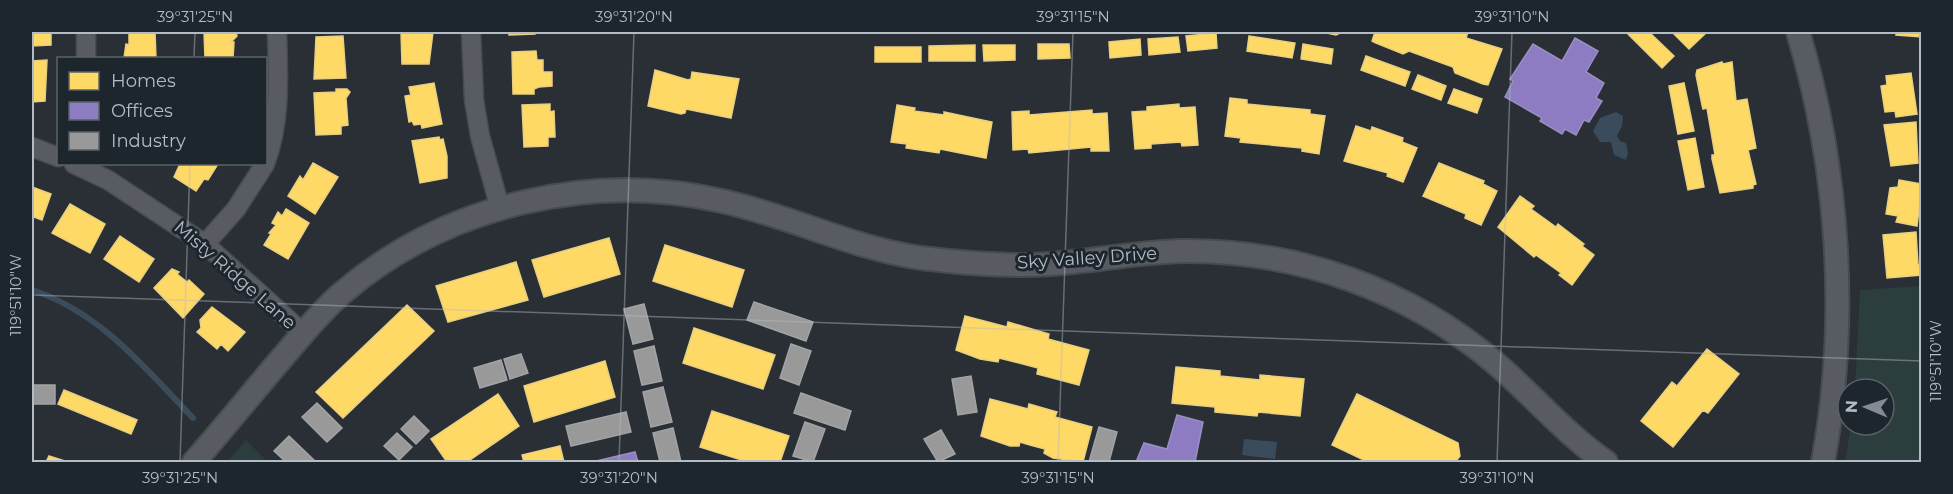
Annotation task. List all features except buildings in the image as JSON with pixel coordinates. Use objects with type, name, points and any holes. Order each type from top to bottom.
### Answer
[{"type":"street","points":[[86,32],[87,57]]},
{"type":"street","points":[[267,157],[271,146],[278,99],[277,32]]},
{"type":"street","points":[[471,32],[474,100],[500,208]]},
{"type":"street","points":[[1798,32],[1822,135],[1835,241],[1837,338],[1823,462]]},
{"type":"street","points":[[32,147],[57,157]]},
{"type":"street","name":"Misty Ridge Lane","points":[[76,165],[118,186],[205,244],[303,333]]},
{"type":"street","points":[[205,244],[236,209],[263,165]]},
{"type":"street","name":"Sky Valley Drive","points":[[194,462],[303,333],[341,294],[402,250],[452,226],[500,208],[563,194],[613,190],[657,191],[724,202],[860,245],[920,258],[1006,265],[1047,264],[1185,251],[1259,256],[1339,275],[1413,307],[1451,330],[1493,362],[1565,429],[1606,462]]},
{"type":"shaded area","points":[[1921,286],[1921,462],[1845,462],[1849,437],[1896,437],[1896,377],[1856,377],[1860,290]]},
{"type":"shaded area","points":[[246,440],[268,462],[227,462]]},
{"type":"water","points":[[1616,112],[1623,116],[1622,126],[1617,136],[1620,141],[1626,143],[1628,153],[1626,160],[1614,155],[1611,142],[1600,142],[1593,131],[1600,118]]},
{"type":"water","points":[[1244,439],[1277,442],[1275,459],[1242,455]]},
{"type":"waterway","points":[[32,290],[79,312],[100,327],[120,343],[193,418]]}]
